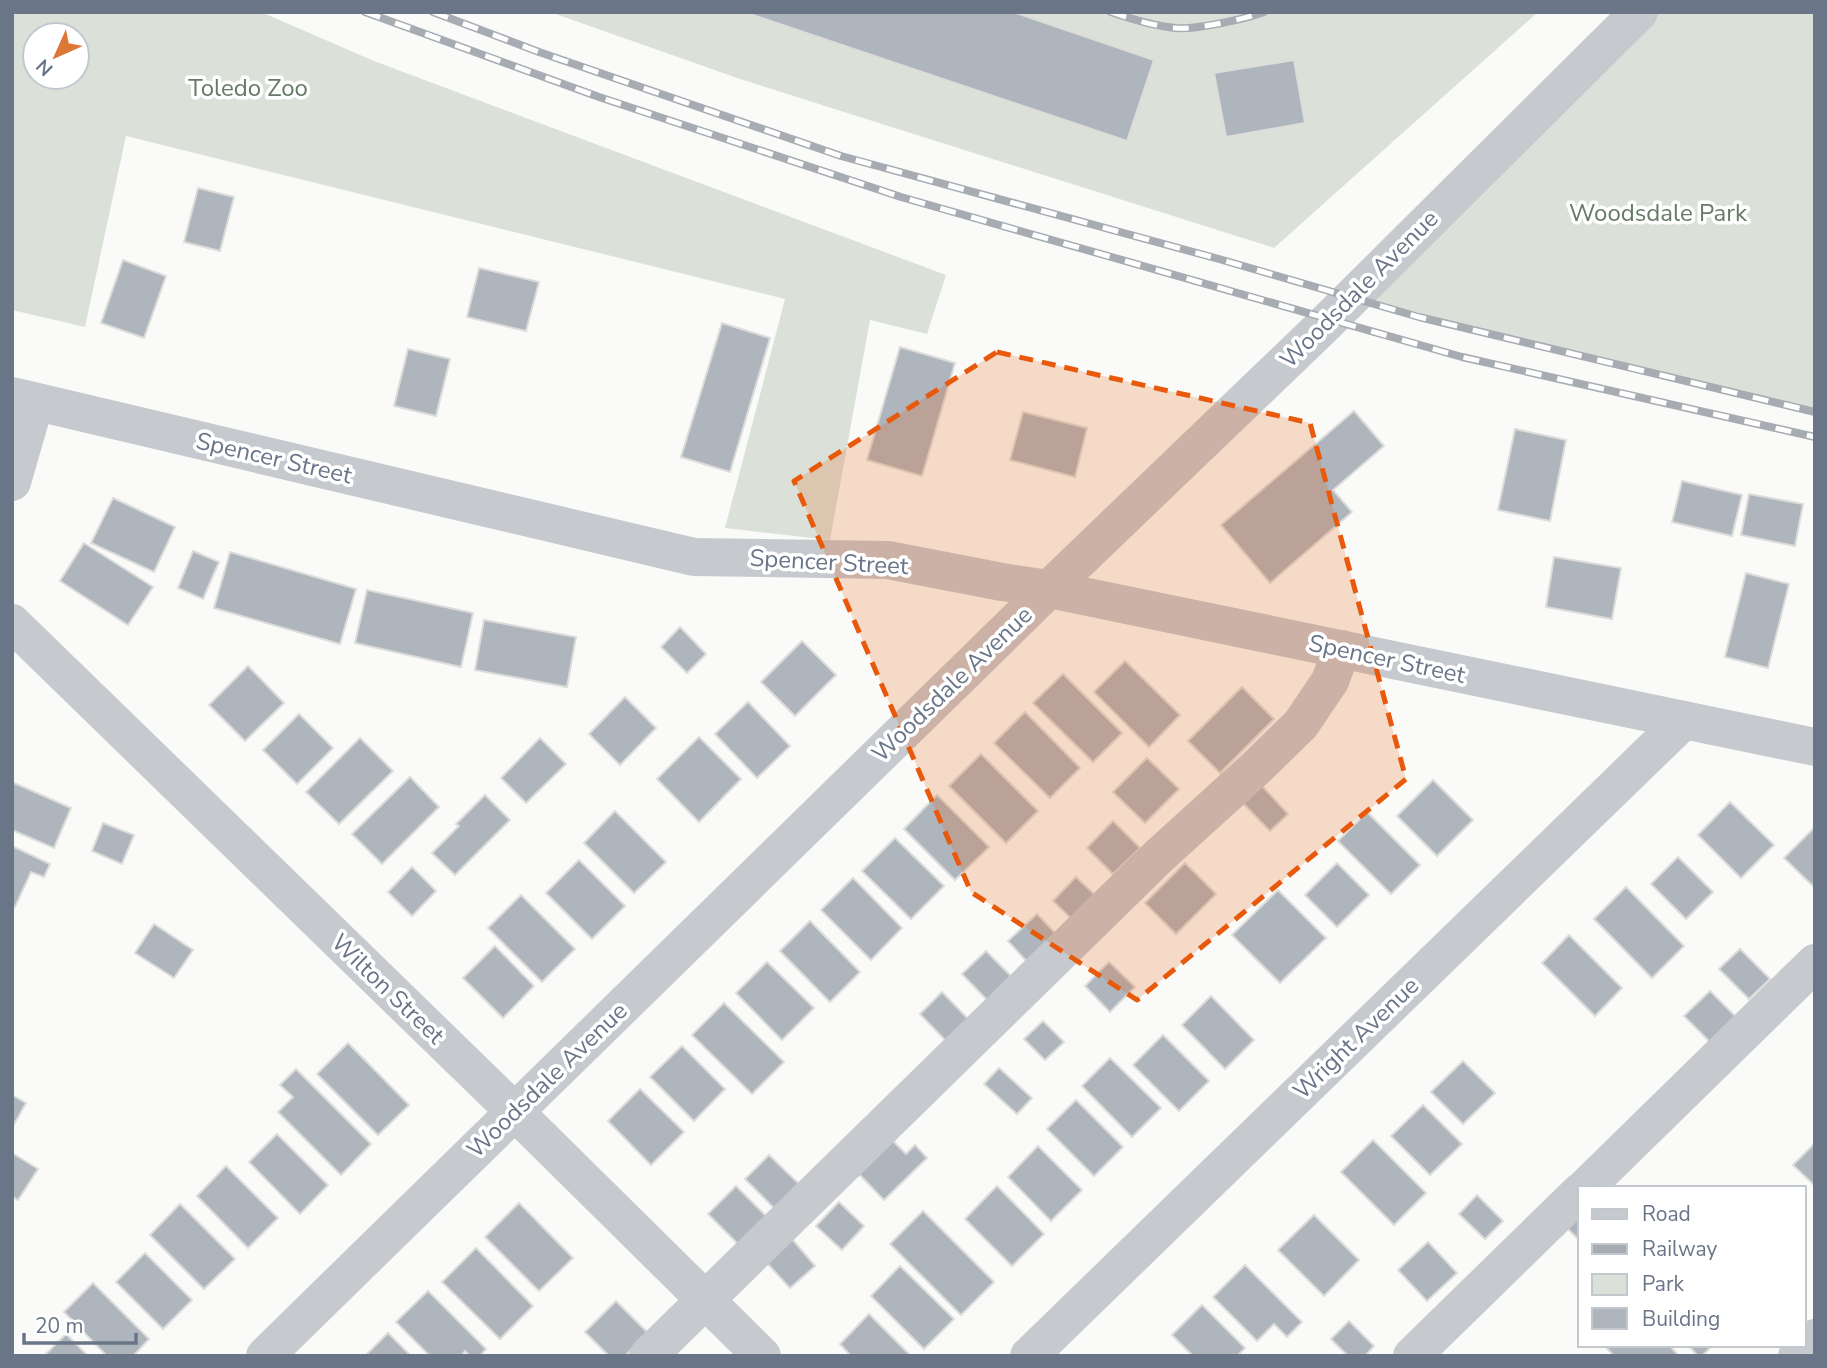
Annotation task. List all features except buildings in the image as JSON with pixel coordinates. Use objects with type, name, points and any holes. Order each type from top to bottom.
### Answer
[{"type":"street","name":"Woodsdale Avenue","points":[[265,1356],[1049,589],[1324,325],[1639,12]]},
{"type":"street","name":"Spencer Street","points":[[24,399],[694,557],[888,560],[1049,589],[1815,747]]},
{"type":"street","points":[[12,482],[24,399]]},
{"type":"street","name":"Wilton Street","points":[[12,623],[762,1356]]},
{"type":"street","points":[[648,1356],[1159,856],[1301,724],[1330,681],[1342,649]]},
{"type":"street","name":"Wright Avenue","points":[[1029,1356],[1684,720]]},
{"type":"street","points":[[1586,1186],[1815,963]]},
{"type":"street","points":[[1412,1356],[1578,1194]]},
{"type":"street","points":[[1797,1356],[1815,1338]]},
{"type":"highlighted area","points":[[997,352],[1310,423],[1406,779],[1137,1000],[971,892],[794,481]]},
{"type":"green space","name":"Toledo Zoo","points":[[12,12],[261,12],[374,61],[946,275],[927,334],[870,320],[830,540],[725,528],[785,299],[126,136],[85,327],[12,310]]},
{"type":"green space","points":[[550,12],[1538,12],[1274,248],[740,79]]},
{"type":"green space","name":"Woodsdale Park","points":[[1638,12],[1815,12],[1815,412],[1562,352],[1351,294]]},
{"type":"railway","points":[[365,12],[599,97],[901,197],[1462,357],[1815,437]]},
{"type":"railway","points":[[433,12],[539,52],[841,156],[1219,259],[1419,317],[1815,412]]},
{"type":"railway","points":[[1111,12],[1151,24],[1184,28],[1220,23],[1264,12]]}]
